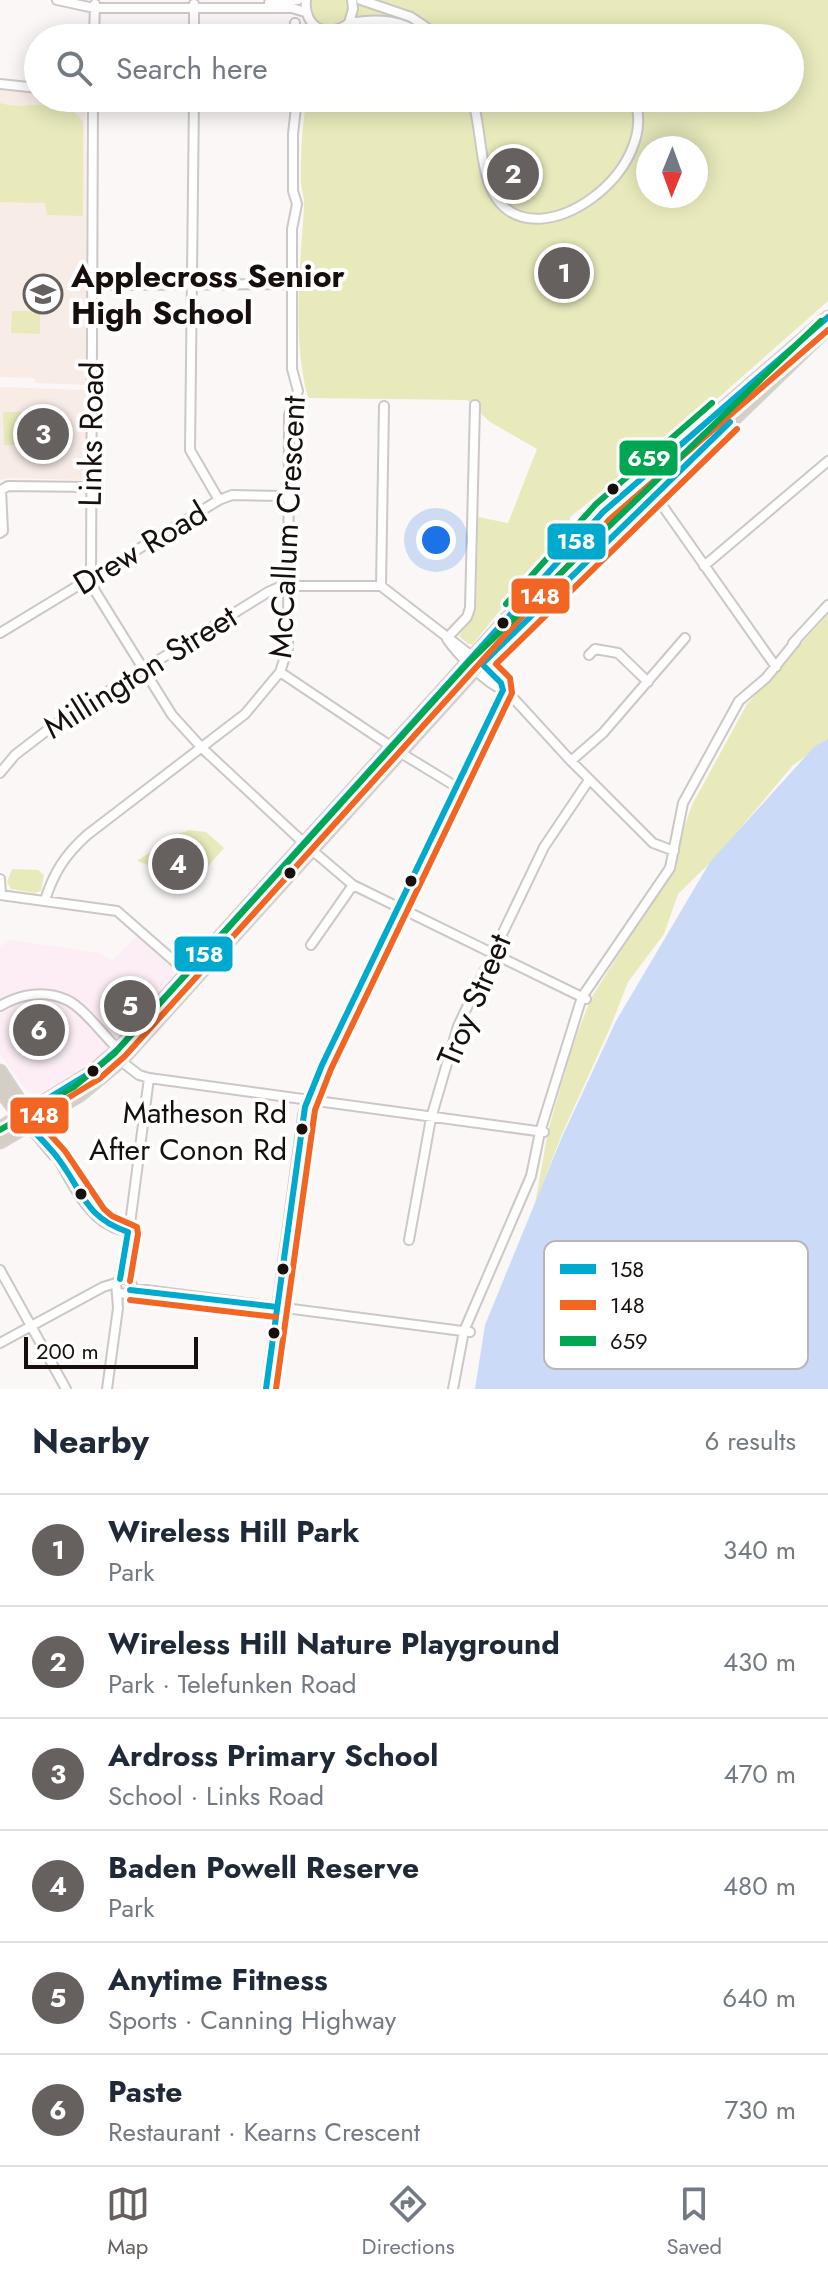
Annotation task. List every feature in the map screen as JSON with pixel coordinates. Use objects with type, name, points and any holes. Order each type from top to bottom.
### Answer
[{"type":"highway","points":[[0,1125],[27,1119],[87,1089],[475,663],[596,519],[828,317]]},
{"type":"highway","points":[[475,663],[828,328]]},
{"type":"highway","points":[[0,1142],[42,1103],[119,1055]]},
{"type":"highway","points":[[0,1071],[12,1099],[27,1119]]},
{"type":"highway","points":[[0,1090],[12,1099],[42,1103]]},
{"type":"highway","points":[[0,1125],[12,1099]]},
{"type":"street","points":[[57,0],[95,6],[298,0]]},
{"type":"street","points":[[80,0],[95,6]]},
{"type":"street","points":[[306,0],[305,12],[311,24]]},
{"type":"street","points":[[352,0],[349,23],[391,21],[401,24]]},
{"type":"street","points":[[361,0],[411,17],[421,24]]},
{"type":"street","points":[[194,5],[292,8],[305,12]]},
{"type":"street","points":[[194,5],[194,24]]},
{"type":"street","points":[[94,24],[95,6]]},
{"type":"street","points":[[0,84],[24,87]]},
{"type":"street","name":"Links Road","points":[[91,578],[93,112]]},
{"type":"street","points":[[194,112],[190,450],[219,500]]},
{"type":"street","name":"McCallum Crescent","points":[[45,900],[54,872],[69,852],[245,714],[280,672],[288,648],[289,415],[298,391],[292,369],[292,229],[297,204],[293,191],[295,112]]},
{"type":"street","points":[[475,112],[489,185],[496,199],[515,214],[535,217],[559,215],[575,209],[595,198],[613,182],[626,161],[637,131],[638,112]]},
{"type":"street","points":[[92,285],[292,284]]},
{"type":"street","points":[[447,638],[467,617],[470,608],[475,405]]},
{"type":"street","points":[[381,586],[384,406]]},
{"type":"street","points":[[704,566],[828,461]]},
{"type":"street","points":[[638,481],[654,495],[774,665]]},
{"type":"street","points":[[0,533],[3,531],[1,490],[8,486],[91,487]]},
{"type":"street","name":"Drew Road","points":[[0,633],[219,500],[232,495],[282,496],[290,500]]},
{"type":"street","points":[[91,578],[95,591],[172,715],[202,748],[309,848],[353,885],[584,998]]},
{"type":"street","name":"Millington Street","points":[[0,773],[15,755],[54,725],[268,592],[282,586],[289,587]]},
{"type":"street","points":[[289,587],[381,586],[501,683],[503,690],[648,838],[672,848]]},
{"type":"street","points":[[453,1389],[473,1313],[531,1176],[584,998],[670,868],[683,803],[739,701],[828,605]]},
{"type":"street","points":[[571,761],[603,733],[685,638]]},
{"type":"street","points":[[589,655],[595,649],[618,653],[648,682]]},
{"type":"street","points":[[280,672],[455,786]]},
{"type":"street","points":[[266,1389],[303,1115],[308,1099],[503,690]]},
{"type":"street","name":"Troy Street","points":[[409,1240],[432,1115],[451,1042],[544,847],[589,780]]},
{"type":"street","points":[[0,879],[1,895],[122,914],[192,976]]},
{"type":"street","points":[[311,945],[353,885]]},
{"type":"street","points":[[0,1006],[10,999],[33,994],[69,1000],[139,1075],[149,1078],[542,1132]]},
{"type":"street","points":[[107,1389],[149,1078]]},
{"type":"street","points":[[27,1119],[57,1157],[88,1207],[107,1225],[129,1228]]},
{"type":"street","points":[[0,1270],[66,1389]]},
{"type":"street","points":[[0,1343],[98,1291],[123,1286],[467,1332]]},
{"type":"shaded area","name":"Applecross Senior High School","points":[[0,87],[24,90],[24,112],[85,112],[87,385],[35,383],[35,378],[0,377]]},
{"type":"shaded area","points":[[0,387],[87,390],[85,480],[0,480]]},
{"type":"shaded area","points":[[138,935],[175,967],[174,979],[98,1057],[41,1093],[31,1093],[0,1053],[0,947],[10,940],[100,953],[112,961]]},
{"type":"green space","points":[[309,0],[348,0],[348,16],[343,24],[315,24]]},
{"type":"green space","points":[[357,0],[828,0],[828,301],[684,428],[570,517],[570,523],[473,644],[468,644],[459,636],[476,609],[478,517],[508,523],[537,449],[490,422],[467,400],[308,398],[300,352],[298,303],[304,205],[301,151],[305,112],[804,112],[804,24],[356,24]]},
{"type":"green space","points":[[0,103],[24,105],[24,112],[75,113],[83,122],[83,216],[47,215],[45,203],[0,202]]},
{"type":"green space","points":[[12,311],[40,311],[40,334],[11,333]]},
{"type":"green space","points":[[3,412],[35,412],[36,444],[4,445]]},
{"type":"green space","points":[[828,614],[828,741],[793,765],[718,855],[678,894],[664,934],[628,982],[535,1204],[548,1131],[572,1047],[591,998],[665,882],[692,805],[747,704]]},
{"type":"green space","points":[[190,830],[206,832],[224,848],[184,894],[154,867],[137,861],[175,835]]},
{"type":"green space","points":[[12,869],[38,870],[44,875],[41,891],[11,889],[7,882]]},
{"type":"water","points":[[828,739],[828,1389],[475,1389],[485,1325],[562,1137],[616,1021],[710,862],[815,746]]},
{"type":"transit line","name":"158","points":[[120,1279],[128,1232],[113,1226],[93,1211],[57,1157],[19,1116],[93,1071],[118,1049],[603,512],[828,317]]},
{"type":"transit line","name":"659","points":[[0,1130],[74,1087],[114,1054],[469,662],[821,321]]},
{"type":"transit line","name":"148","points":[[130,1281],[137,1227],[104,1209],[65,1151],[35,1118],[99,1079],[125,1056],[610,519],[828,330]]},
{"type":"transit line","name":"659","points":[[506,604],[596,504],[712,403]]},
{"type":"transit line","name":"158","points":[[266,1389],[305,1107],[322,1065],[503,690],[501,683],[482,664],[730,422]]},
{"type":"transit line","name":"148","points":[[276,1389],[315,1110],[331,1069],[512,693],[510,678],[496,664],[737,429]]},
{"type":"transit line","name":"158","points":[[130,1290],[277,1307]]},
{"type":"transit line","name":"148","points":[[130,1300],[276,1317]]},
{"type":"place","name":"Wireless Hill Nature Playground","points":[[513,174]]},
{"type":"place","name":"Wireless Hill Park","points":[[564,273]]},
{"type":"place","name":"Applecross Senior High School","points":[[43,294]]},
{"type":"place","name":"Ardross Primary School","points":[[43,434]]},
{"type":"place","name":"Baden Powell Reserve","points":[[178,864]]},
{"type":"place","name":"Anytime Fitness","points":[[130,1006]]},
{"type":"place","name":"Paste","points":[[39,1030]]},
{"type":"place","name":"Matheson Rd After Conon Rd","points":[[302,1129]]}]
